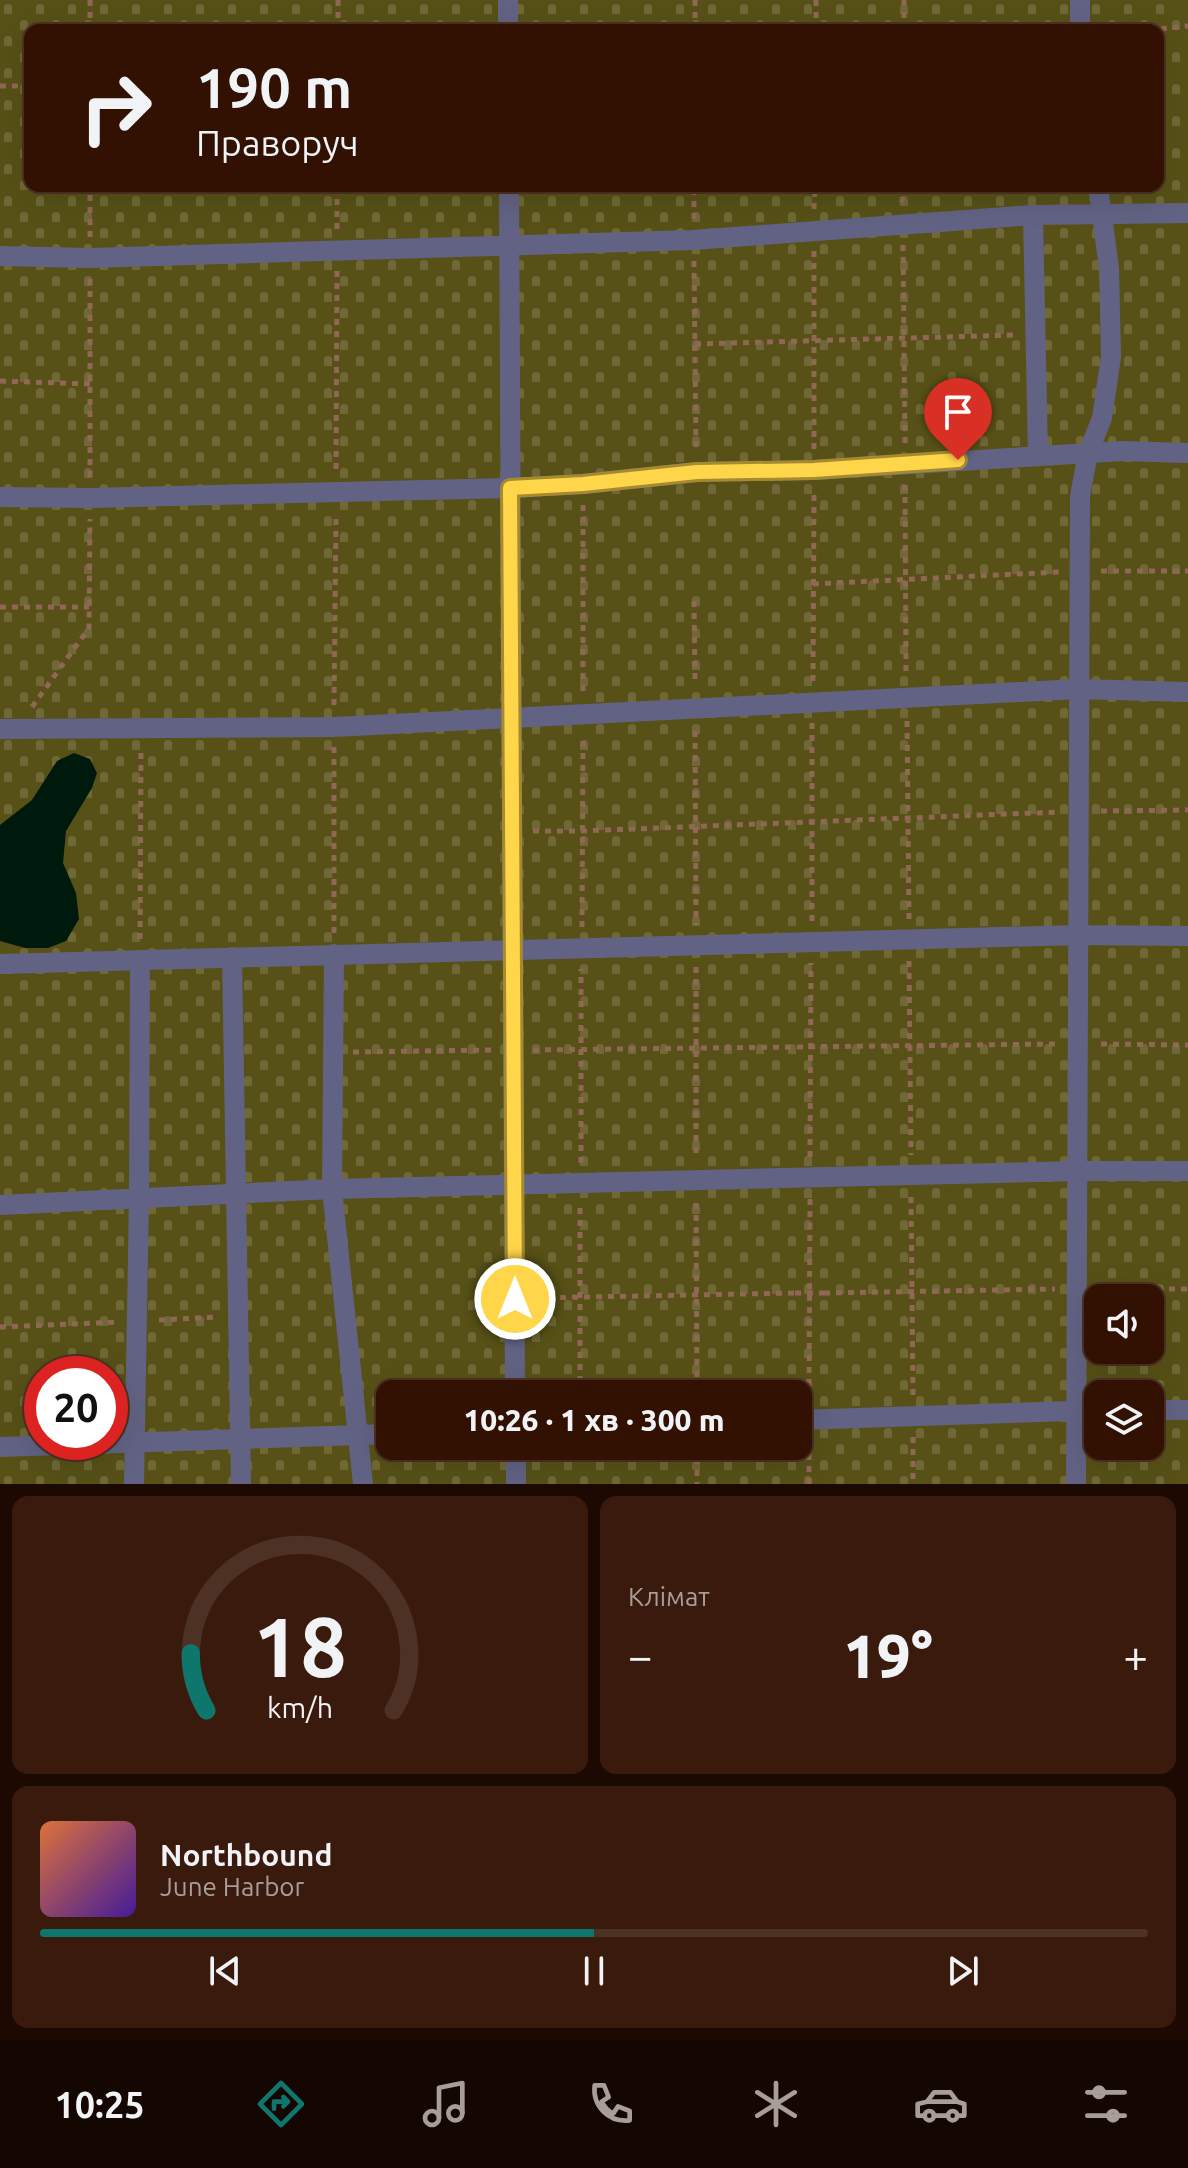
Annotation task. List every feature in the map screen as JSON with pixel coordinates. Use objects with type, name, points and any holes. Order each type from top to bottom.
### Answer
[{"type":"street","points":[[508,0],[508,24]]},
{"type":"street","points":[[1080,0],[1080,24]]},
{"type":"street","points":[[509,192],[515,1380]]},
{"type":"street","points":[[1076,1484],[1080,496],[1088,453],[1102,418],[1111,357],[1109,268],[1099,192]]},
{"type":"street","points":[[0,256],[90,258],[693,240],[1033,215],[1188,213]]},
{"type":"street","points":[[1033,215],[1038,455]]},
{"type":"street","points":[[0,497],[90,498],[510,488],[697,472],[814,470],[1123,451],[1188,453]]},
{"type":"street","points":[[8,729],[334,727],[1078,689],[1188,692]]},
{"type":"street","points":[[0,964],[1077,935],[1188,936]]},
{"type":"street","points":[[334,954],[332,1189],[363,1484]]},
{"type":"street","points":[[232,957],[241,1484]]},
{"type":"street","points":[[134,1484],[140,960]]},
{"type":"street","points":[[0,1205],[332,1189],[1188,1171]]},
{"type":"street","points":[[812,1420],[1084,1410]]},
{"type":"street","points":[[1164,1410],[1188,1410]]},
{"type":"street","points":[[0,1447],[376,1434]]},
{"type":"street","points":[[516,1460],[516,1484]]},
{"type":"street","points":[[518,1460],[526,1484]]},
{"type":"path","points":[[90,0],[90,24]]},
{"type":"path","points":[[338,0],[338,24]]},
{"type":"path","points":[[695,0],[695,24]]},
{"type":"path","points":[[816,0],[816,24]]},
{"type":"path","points":[[904,0],[904,24]]},
{"type":"path","points":[[1164,28],[1188,26]]},
{"type":"path","points":[[0,86],[24,86]]},
{"type":"path","points":[[8,729],[89,628],[90,192]]},
{"type":"path","points":[[334,954],[337,192]]},
{"type":"path","points":[[694,192],[697,472]]},
{"type":"path","points":[[805,1380],[812,942],[815,192]]},
{"type":"path","points":[[903,192],[913,1484]]},
{"type":"path","points":[[695,344],[1036,334]]},
{"type":"path","points":[[0,381],[90,384]]},
{"type":"path","points":[[813,584],[1079,571],[1188,571]]},
{"type":"path","points":[[694,601],[697,1380]]},
{"type":"path","points":[[0,607],[89,607]]},
{"type":"path","points":[[140,960],[141,728]]},
{"type":"path","points":[[512,830],[582,831],[908,817],[1188,810]]},
{"type":"path","points":[[333,1052],[1077,1043],[1188,1045]]},
{"type":"path","points":[[515,1299],[1076,1288],[1188,1289]]},
{"type":"path","points":[[697,1460],[697,1484]]},
{"type":"path","points":[[807,1460],[809,1484]]},
{"type":"green space","points":[[0,0],[1188,0],[1188,1484],[0,1484]]},
{"type":"shaded area","points":[[74,753],[90,759],[97,773],[92,788],[66,831],[63,863],[76,893],[79,919],[66,941],[48,948],[25,948],[0,941],[0,825],[32,800],[57,761]]},
{"type":"route","points":[[515,1299],[510,488],[697,472],[814,470],[958,460]]}]
